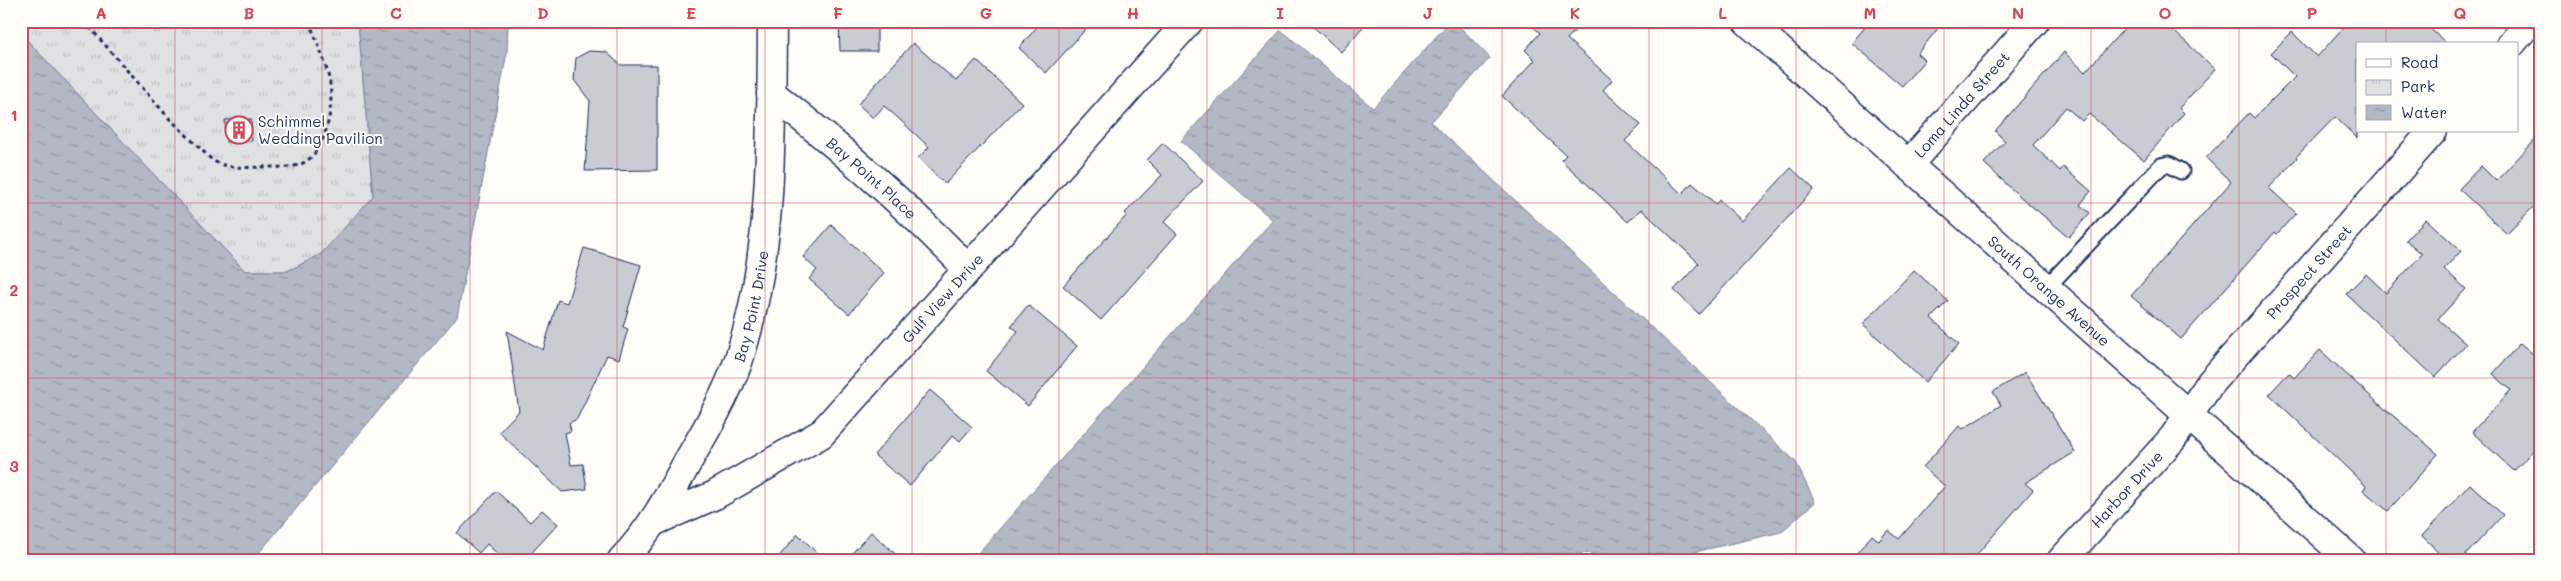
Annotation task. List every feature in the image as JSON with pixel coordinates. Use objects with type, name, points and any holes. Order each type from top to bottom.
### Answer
[{"type":"street","name":"Bay Point Drive","points":[[622,560],[655,521],[721,403],[738,362],[751,316],[766,229],[772,21]]},
{"type":"street","name":"Gulf View Drive","points":[[655,521],[715,494],[821,434],[1189,21]]},
{"type":"street","name":"South Orange Avenue","points":[[1747,21],[2351,560]]},
{"type":"street","name":"Loma Linda Street","points":[[1908,165],[2035,21]]},
{"type":"street","points":[[2513,42],[2530,21]]},
{"type":"street","name":"Bay Point Place","points":[[771,93],[830,140],[942,242],[968,269]]},
{"type":"street","name":"Prospect Street","points":[[2187,414],[2211,382],[2432,132]]},
{"type":"street","name":"Harbor Drive","points":[[2062,560],[2173,438],[2187,414]]},
{"type":"lane","points":[[2046,288],[2161,166],[2169,164],[2181,171]]},
{"type":"path","points":[[84,21],[168,117],[212,160],[221,166],[230,167],[285,168],[296,166],[312,156],[324,138],[328,122],[330,80],[309,21]]},
{"type":"green space","points":[[21,21],[358,21],[373,196],[321,254],[288,271],[245,271],[21,34]]},
{"type":"water","points":[[358,21],[508,21],[507,52],[457,317],[253,560],[21,560],[21,34],[245,271],[288,271],[321,254],[373,196]]},
{"type":"water","points":[[1450,21],[1454,21],[1490,58],[1431,122],[1795,461],[1815,502],[1781,532],[1686,554],[1453,553],[1362,560],[972,560],[1273,220],[1181,141],[1281,30],[1373,108]]},
{"type":"building","points":[[839,21],[877,21],[877,51],[840,51]]},
{"type":"building","points":[[1042,21],[1093,21],[1046,73],[1019,48]]},
{"type":"building","points":[[1307,21],[1368,21],[1341,52]]},
{"type":"building","points":[[1527,21],[1584,21],[1567,39],[1612,80],[1603,90],[1641,125],[1625,141],[1682,194],[1692,183],[1716,204],[1719,200],[1742,221],[1791,168],[1814,189],[1699,314],[1674,290],[1699,263],[1641,209],[1628,222],[1561,160],[1566,155],[1502,96],[1535,60],[1525,50],[1540,33]]},
{"type":"building","points":[[1870,21],[1944,21],[1917,54],[1925,60],[1902,86],[1852,43]]},
{"type":"building","points":[[2131,21],[2163,21],[2215,69],[2179,108],[2184,113],[2144,160],[2089,114],[2082,121],[2066,107],[2033,145],[2060,171],[2063,167],[2091,191],[2080,205],[2090,213],[2069,237],[2017,194],[1984,163],[2005,141],[1995,131],[2064,52],[2085,72]]},
{"type":"building","points":[[2349,21],[2422,21],[2445,42],[2356,42],[2357,138],[2335,117],[2296,157],[2269,188],[2296,213],[2277,234],[2275,232],[2181,339],[2131,296],[2231,182],[2206,158],[2249,113],[2254,118],[2295,77],[2271,53],[2292,32],[2317,57]]},
{"type":"building","points":[[913,43],[956,81],[976,60],[1022,103],[945,184],[918,158],[929,147],[897,117],[884,106],[873,118],[858,104]]},
{"type":"building","points":[[589,51],[606,52],[621,65],[657,65],[657,170],[585,171],[590,101],[574,80],[576,58]]},
{"type":"building","name":"Schimmel Wedding Pavilion","points":[[251,119],[252,141],[226,142],[225,120]]},
{"type":"building","points":[[2540,135],[2540,200],[2507,234],[2459,189],[2481,166],[2496,181]]},
{"type":"building","points":[[1163,143],[1203,181],[1164,222],[1177,234],[1101,320],[1063,286],[1127,215],[1125,213],[1162,175],[1147,160]]},
{"type":"building","points":[[2426,219],[2461,251],[2444,269],[2466,289],[2438,319],[2466,344],[2435,377],[2346,294],[2366,274],[2386,293],[2422,254],[2406,240]]},
{"type":"building","points":[[831,225],[884,273],[849,314],[809,279],[817,270],[803,257]]},
{"type":"building","points":[[584,248],[641,265],[623,327],[628,329],[619,359],[607,355],[577,419],[569,423],[571,431],[565,433],[571,465],[583,464],[587,489],[562,492],[499,432],[519,411],[507,331],[543,350],[558,300],[567,303]]},
{"type":"building","points":[[1914,270],[1948,301],[1931,318],[1959,344],[1925,382],[1863,324]]},
{"type":"building","points":[[1028,305],[1077,346],[1028,406],[986,371],[1018,331],[1011,326]]},
{"type":"building","points":[[2520,343],[2540,360],[2540,443],[2514,471],[2472,432],[2511,390],[2493,374]]},
{"type":"building","points":[[2320,350],[2438,454],[2388,511],[2363,490],[2366,486],[2269,394],[2289,373],[2294,378]]},
{"type":"building","points":[[2025,372],[2075,452],[2025,483],[2033,490],[1972,560],[1851,560],[1872,535],[1879,541],[1888,530],[1899,539],[1945,486],[1923,467],[1959,426],[1963,429],[2001,405],[1993,392]]},
{"type":"building","points":[[930,390],[972,427],[960,441],[953,435],[910,486],[874,455]]},
{"type":"building","points":[[2470,484],[2503,515],[2461,560],[2447,560],[2422,536]]},
{"type":"building","points":[[496,491],[530,522],[542,510],[558,524],[525,560],[504,560],[487,544],[479,553],[457,533]]},
{"type":"building","points":[[871,532],[902,560],[846,560]]},
{"type":"building","points":[[798,534],[824,560],[776,560]]},
{"type":"place","name":"Schimmel Wedding Pavilion","points":[[239,130]]}]
